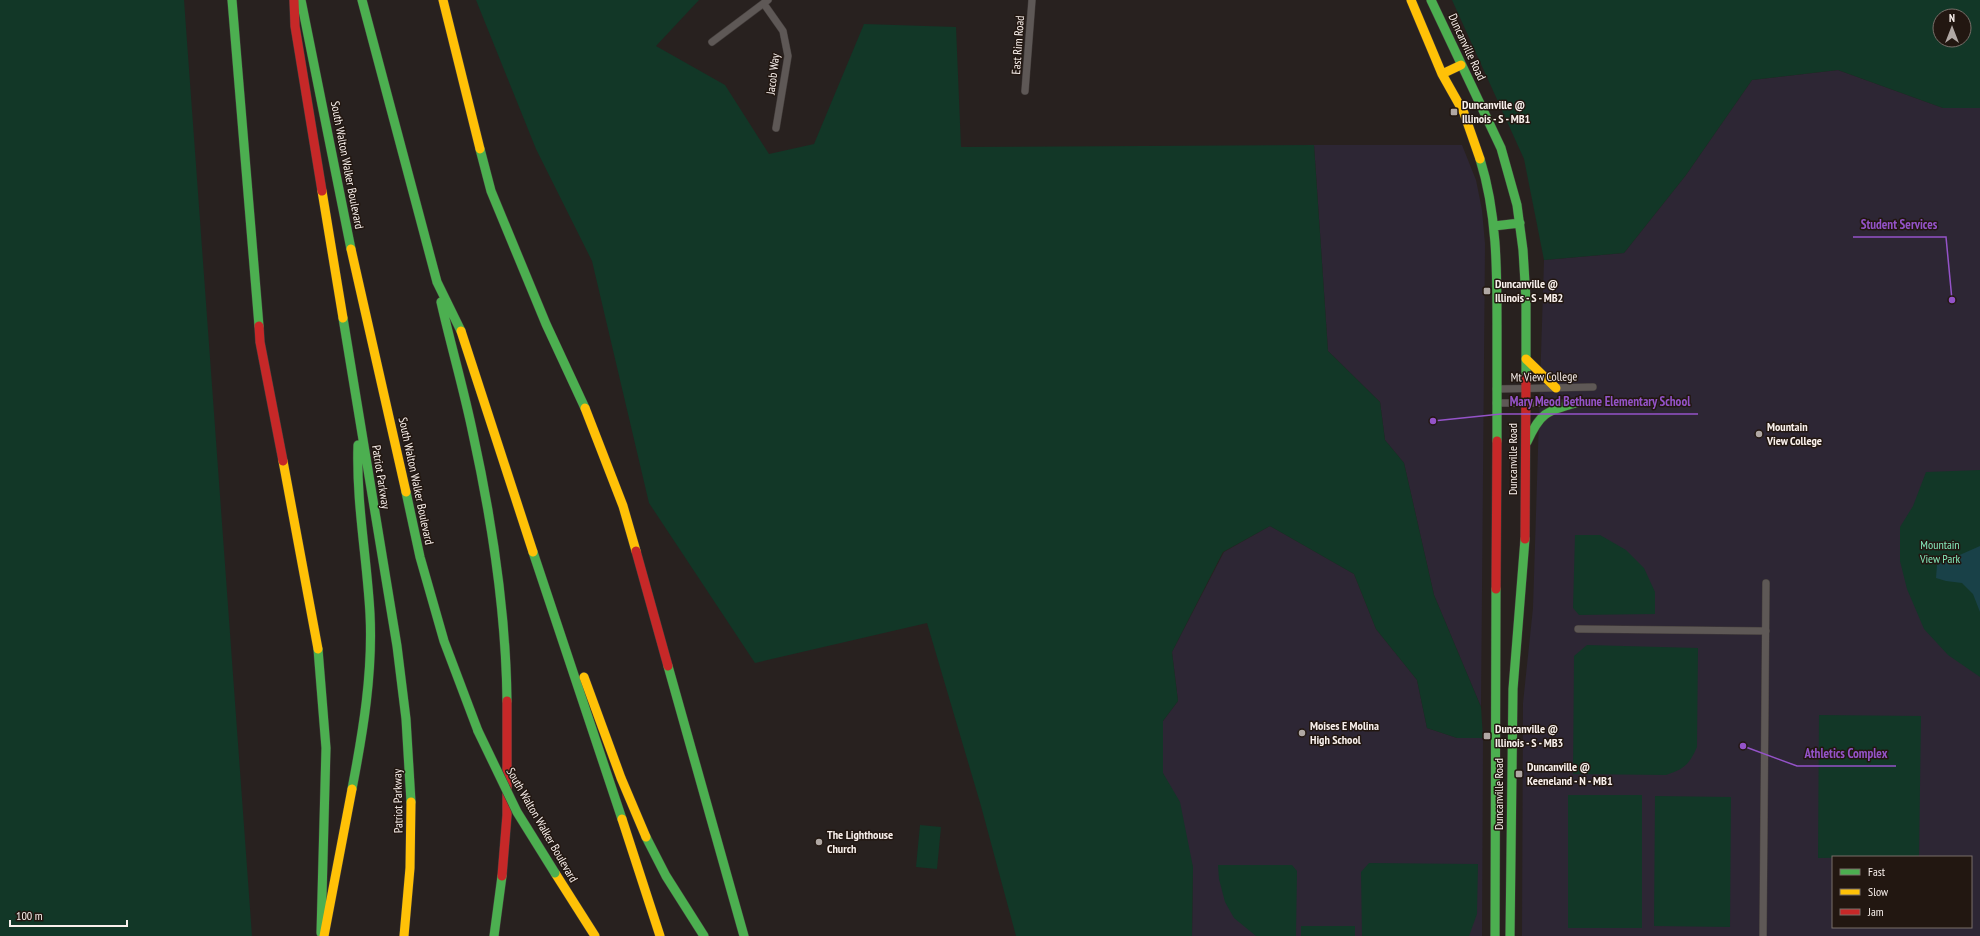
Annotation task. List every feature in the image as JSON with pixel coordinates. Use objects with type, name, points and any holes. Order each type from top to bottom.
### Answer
[{"type":"main road","points":[[232,0],[260,342],[317,638],[326,748],[321,936]]},
{"type":"main road","name":"Patriot Parkway","points":[[294,0],[295,26],[404,699],[412,812],[410,870],[404,936]]},
{"type":"main road","name":"South Walton Walker Boulevard","points":[[301,0],[348,234],[420,557],[444,641],[478,730],[517,812],[595,936]]},
{"type":"main road","points":[[362,0],[437,282],[477,450],[497,566],[507,676],[509,736],[507,820],[494,936]]},
{"type":"main road","points":[[443,0],[491,191],[546,324],[578,391],[624,506],[744,936]]},
{"type":"main road","name":"Duncanville Road","points":[[1411,0],[1442,74],[1464,113],[1476,144],[1485,174],[1494,226],[1497,278],[1495,936]]},
{"type":"main road","name":"Duncanville Road","points":[[1431,0],[1501,148],[1512,181],[1520,222],[1526,299],[1524,562],[1512,695],[1510,936]]},
{"type":"main road","points":[[1442,74],[1461,64]]},
{"type":"main road","points":[[1494,226],[1520,222]]},
{"type":"main road","points":[[437,282],[460,329],[660,936]]},
{"type":"main road","points":[[1526,359],[1556,388]]},
{"type":"main road","points":[[1525,445],[1536,422],[1553,409],[1576,403]]},
{"type":"main road","points":[[324,936],[331,907],[359,753],[368,679],[370,623],[368,586],[356,475],[360,421]]},
{"type":"main road","points":[[550,603],[574,650],[616,769],[634,810],[658,860],[704,936]]},
{"type":"street","name":"East Rim Road","points":[[1025,91],[1032,0]]},
{"type":"street","points":[[712,42],[766,2]]},
{"type":"street","name":"Jacob Way","points":[[766,2],[782,31],[788,56],[776,128]]},
{"type":"street","name":"Mt View College","points":[[1496,389],[1593,387]]},
{"type":"street","points":[[1496,403],[1592,403]]},
{"type":"street","points":[[1764,936],[1766,583]]},
{"type":"street","points":[[1578,629],[1766,631]]},
{"type":"shaded area","name":"Mountain View College","points":[[1838,70],[1943,108],[1980,108],[1980,936],[1522,936],[1523,703],[1533,608],[1544,260],[1624,253],[1686,175],[1752,80]]},
{"type":"shaded area","points":[[1314,145],[1462,145],[1476,180],[1482,210],[1485,244],[1481,707],[1434,595],[1404,463],[1385,440],[1380,402],[1328,351]]},
{"type":"shaded area","name":"Moises E Molina High School","points":[[1270,526],[1354,574],[1376,629],[1417,680],[1427,728],[1457,738],[1483,738],[1482,936],[1192,936],[1193,867],[1163,773],[1163,721],[1178,701],[1172,652],[1224,552]]},
{"type":"green space","points":[[0,0],[184,0],[252,936],[0,936]]},
{"type":"green space","points":[[476,0],[699,0],[656,46],[725,85],[769,154],[814,144],[864,24],[956,27],[961,147],[1314,145],[1328,351],[1380,402],[1385,440],[1404,463],[1434,595],[1481,707],[1483,738],[1457,738],[1427,728],[1417,680],[1376,629],[1354,574],[1270,526],[1223,552],[1172,652],[1178,701],[1163,721],[1163,773],[1180,802],[1193,867],[1192,936],[1016,936],[981,806],[927,623],[755,663],[649,503],[592,261],[536,149]]},
{"type":"green space","points":[[1452,0],[1980,0],[1980,108],[1943,108],[1838,70],[1752,80],[1686,175],[1624,253],[1544,260],[1524,159]]},
{"type":"green space","name":"Mountain View Park","points":[[1980,470],[1980,677],[1948,655],[1924,629],[1907,589],[1900,561],[1900,527],[1913,506],[1926,472]]},
{"type":"green space","points":[[1575,535],[1600,535],[1626,550],[1644,568],[1655,592],[1655,614],[1579,615],[1573,608]]},
{"type":"green space","points":[[1587,645],[1698,648],[1697,747],[1685,766],[1666,775],[1573,774],[1574,656]]},
{"type":"green space","points":[[1819,715],[1921,716],[1919,856],[1832,856],[1832,858],[1818,858]]},
{"type":"green space","points":[[1568,795],[1642,795],[1642,928],[1568,928]]},
{"type":"green space","points":[[1655,796],[1731,797],[1730,927],[1654,926]]},
{"type":"green space","points":[[920,825],[941,827],[937,869],[916,867]]},
{"type":"green space","points":[[1369,863],[1478,864],[1477,914],[1469,936],[1362,936],[1361,872]]},
{"type":"green space","points":[[1218,865],[1292,865],[1297,871],[1296,936],[1256,936],[1234,918],[1225,902],[1219,879]]},
{"type":"green space","points":[[1301,926],[1355,926],[1355,936],[1301,936]]},
{"type":"water","points":[[1980,546],[1980,612],[1973,594],[1962,583],[1936,578],[1937,565]]},
{"type":"traffic: fast","points":[[232,0],[259,326]]},
{"type":"traffic: fast","points":[[301,0],[351,249]]},
{"type":"traffic: fast","points":[[362,0],[437,282],[461,331]]},
{"type":"traffic: fast","points":[[1431,0],[1501,148],[1517,205],[1523,250],[1526,299],[1526,378]]},
{"type":"traffic: fast","points":[[480,149],[491,191],[546,324],[585,408]]},
{"type":"traffic: fast","points":[[1480,159],[1490,200],[1495,241],[1497,304],[1497,441]]},
{"type":"traffic: fast","points":[[1494,226],[1520,223]]},
{"type":"traffic: fast","points":[[441,302],[480,467],[492,533],[501,600],[507,701]]},
{"type":"traffic: fast","points":[[343,318],[397,646],[406,719],[411,802]]},
{"type":"traffic: fast","points":[[1527,442],[1536,425],[1545,415],[1558,408],[1576,403]]},
{"type":"traffic: fast","points":[[352,789],[360,746],[369,680],[371,636],[369,593],[360,509],[358,445]]},
{"type":"traffic: fast","points":[[406,492],[420,557],[444,641],[478,731]]},
{"type":"traffic: fast","points":[[1510,936],[1513,689],[1525,539]]},
{"type":"traffic: fast","points":[[533,552],[622,819]]},
{"type":"traffic: fast","points":[[1495,936],[1496,589]]},
{"type":"traffic: fast","points":[[318,649],[326,748],[321,933]]},
{"type":"traffic: fast","points":[[668,666],[744,936]]},
{"type":"traffic: fast","points":[[478,731],[517,812],[555,873]]},
{"type":"traffic: fast","points":[[646,837],[666,876],[704,936]]},
{"type":"traffic: fast","points":[[494,936],[502,876]]},
{"type":"traffic: slow","points":[[443,0],[480,149]]},
{"type":"traffic: slow","points":[[1411,0],[1442,74],[1464,113],[1480,159]]},
{"type":"traffic: slow","points":[[1442,74],[1461,65]]},
{"type":"traffic: slow","points":[[322,191],[343,318]]},
{"type":"traffic: slow","points":[[351,249],[406,492]]},
{"type":"traffic: slow","points":[[461,331],[533,552]]},
{"type":"traffic: slow","points":[[1526,359],[1556,388]]},
{"type":"traffic: slow","points":[[585,408],[623,506],[636,551]]},
{"type":"traffic: slow","points":[[283,461],[318,649]]},
{"type":"traffic: slow","points":[[584,677],[621,778],[646,837]]},
{"type":"traffic: slow","points":[[324,936],[352,789]]},
{"type":"traffic: slow","points":[[404,936],[410,868],[411,802]]},
{"type":"traffic: slow","points":[[622,819],[660,936]]},
{"type":"traffic: slow","points":[[555,873],[595,936]]},
{"type":"traffic: jam","points":[[294,0],[295,26],[322,191]]},
{"type":"traffic: jam","points":[[259,326],[260,342],[283,461]]},
{"type":"traffic: jam","points":[[1525,539],[1526,378]]},
{"type":"traffic: jam","points":[[1496,589],[1497,441]]},
{"type":"traffic: jam","points":[[636,551],[668,666]]},
{"type":"traffic: jam","points":[[502,876],[507,815],[507,701]]},
{"type":"place","name":"Duncanville @ Illinois - S - MB1","points":[[1454,112]]},
{"type":"place","name":"Duncanville @ Illinois - S - MB2","points":[[1487,291]]},
{"type":"place","name":"Student Services","points":[[1952,300]]},
{"type":"place","name":"Mary Meod Bethune Elementary School","points":[[1433,421]]},
{"type":"place","name":"Mountain View College","points":[[1759,434]]},
{"type":"place","name":"Moises E Molina High School","points":[[1302,733]]},
{"type":"place","name":"Duncanville @ Illinois - S - MB3","points":[[1487,736]]},
{"type":"place","name":"Athletics Complex","points":[[1743,746]]},
{"type":"place","name":"Duncanville @ Keeneland - N - MB1","points":[[1519,774]]},
{"type":"place","name":"The Lighthouse Church","points":[[819,842]]}]
